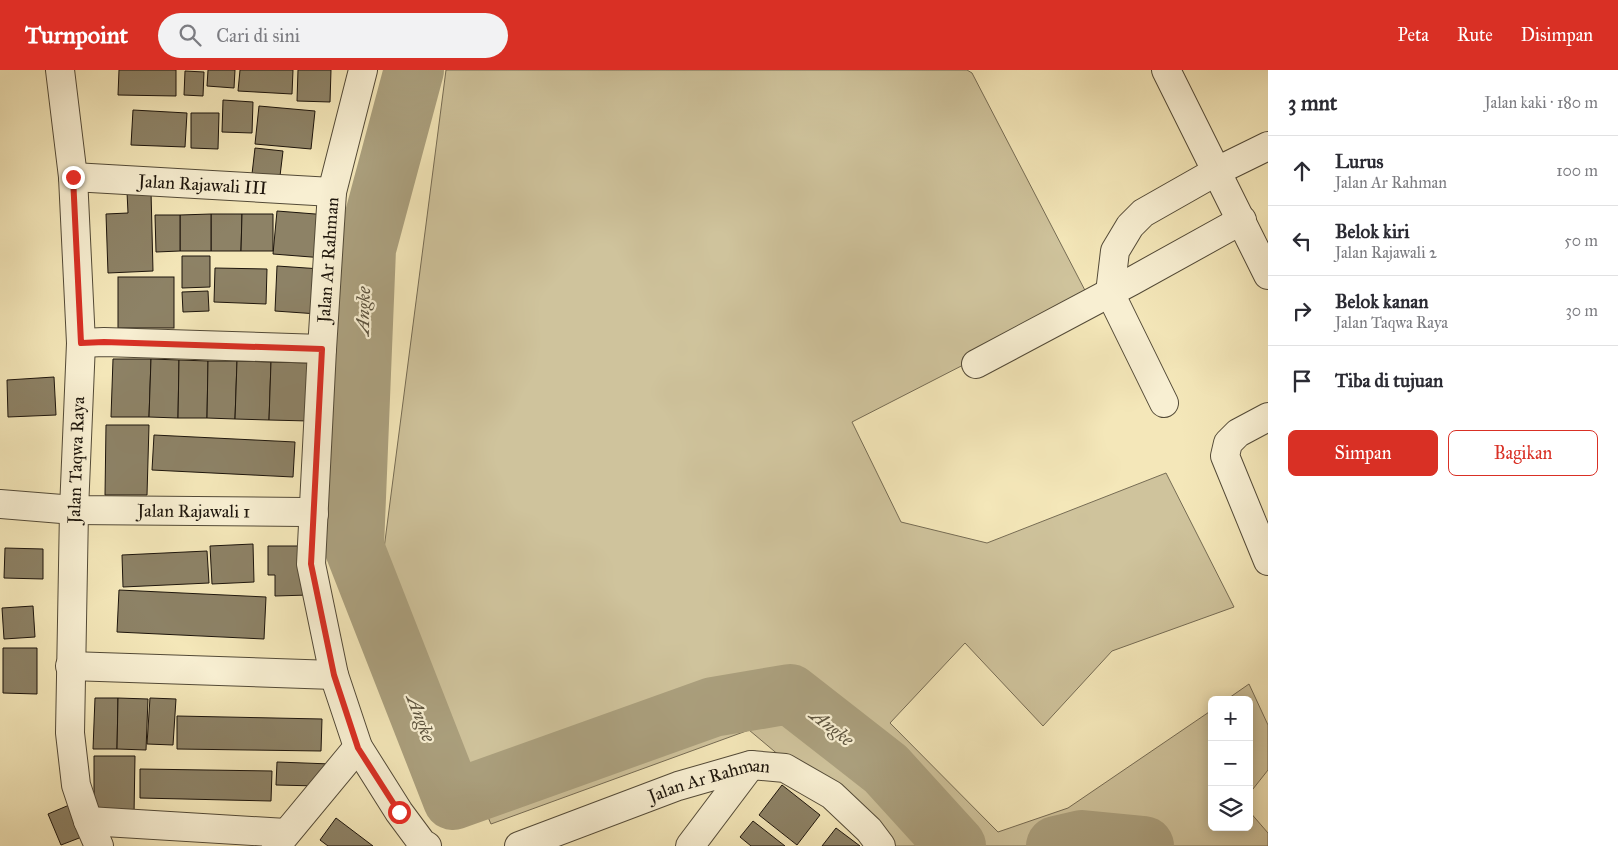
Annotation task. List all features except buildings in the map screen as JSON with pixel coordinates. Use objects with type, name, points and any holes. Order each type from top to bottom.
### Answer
[{"type":"street","name":"Jalan Taqwa Raya","points":[[60,70],[73,177],[81,343],[74,510],[70,733],[76,785],[99,846]]},
{"type":"street","name":"Jalan Ar Rahman","points":[[363,70],[332,192],[311,564],[334,675],[358,748],[399,812],[422,843],[427,846]]},
{"type":"street","points":[[1166,70],[1268,275]]},
{"type":"street","points":[[1164,402],[1110,293],[1115,252],[1130,226],[1143,213],[1217,171],[1268,146]]},
{"type":"street","name":"Jalan Rajawali III","points":[[73,177],[332,192]]},
{"type":"street","points":[[976,364],[1242,220]]},
{"type":"street","points":[[81,343],[104,342],[322,349]]},
{"type":"street","points":[[1268,417],[1238,433],[1228,443],[1225,456],[1268,561]]},
{"type":"street","name":"Jalan Rajawali 1","points":[[0,504],[74,510],[303,512],[314,514]]},
{"type":"street","points":[[70,666],[334,675]]},
{"type":"street","points":[[88,821],[281,840],[358,748]]},
{"type":"street","name":"Jalan Ar Rahman","points":[[519,846],[678,786],[751,765],[786,768],[832,795],[869,830],[881,846]]},
{"type":"street","points":[[690,846],[751,765]]},
{"type":"shaded area","points":[[446,70],[967,70],[972,73],[1090,300],[852,422],[901,522],[987,543],[1166,473],[1234,607],[1112,651],[1043,726],[965,643],[890,723],[998,832],[1068,808],[1208,713],[1208,831],[1253,831],[1253,816],[1268,833],[1268,846],[887,846],[749,730],[491,824],[381,572]]},
{"type":"shaded area","points":[[1249,684],[1268,725],[1268,770],[1253,789],[1253,696],[1232,696]]},
{"type":"waterway","name":"Angke","points":[[414,70],[366,249],[354,547],[453,800],[713,707],[790,694],[886,769],[956,846]]},
{"type":"waterway","name":"Angke","points":[[1056,846],[1082,840],[1144,846]]},
{"type":"route","points":[[73,177],[81,343],[104,342],[322,349],[311,564],[334,675],[358,748],[399,812]]}]
